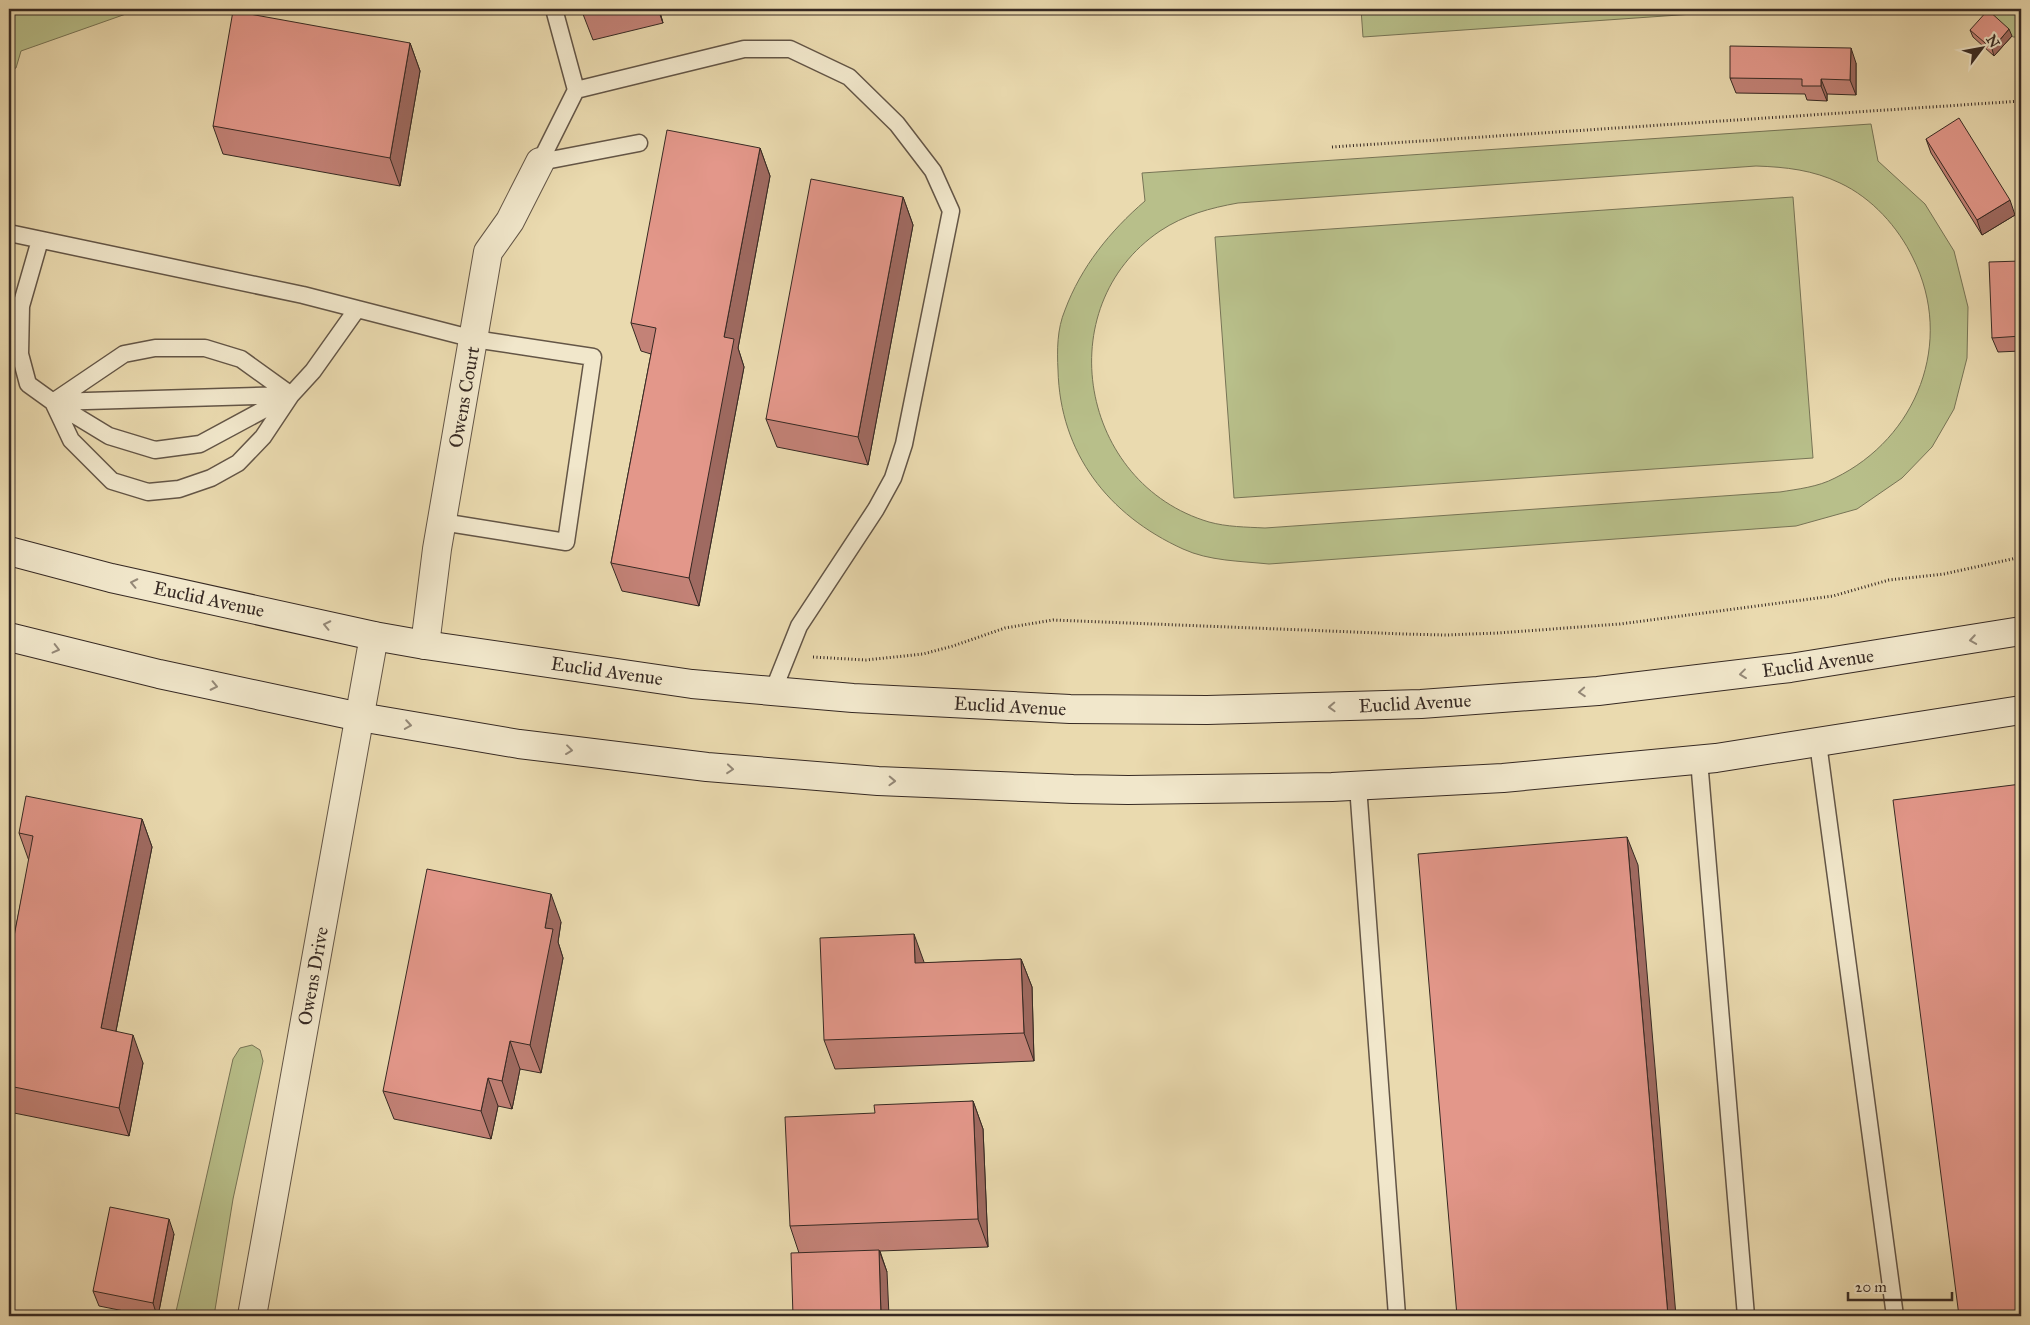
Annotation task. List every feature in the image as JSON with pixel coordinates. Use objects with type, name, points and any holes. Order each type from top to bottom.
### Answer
[{"type":"street","name":"Owens Court","points":[[425,645],[442,522],[488,252],[510,221],[540,162]]},
{"type":"street","name":"Euclid Avenue","points":[[9,551],[111,578],[374,636],[425,645],[692,684],[853,698],[1070,709],[1207,710],[1421,704],[1598,691],[1790,668],[2021,631]]},
{"type":"street","name":"Owens Drive","points":[[252,1316],[374,636]]},
{"type":"street","points":[[9,637],[159,674],[360,717],[519,744],[699,766],[878,780],[1128,790],[1358,786],[1503,778],[1699,760],[2021,710]]},
{"type":"lane","points":[[540,162],[576,90],[554,9]]},
{"type":"lane","points":[[576,90],[744,49],[790,49],[849,77],[897,124],[933,171],[951,211],[904,444],[893,478],[872,516],[800,626],[773,691]]},
{"type":"lane","points":[[540,162],[639,143]]},
{"type":"lane","points":[[9,233],[303,295],[474,339],[593,358],[566,542],[442,522]]},
{"type":"lane","points":[[40,240],[21,306],[20,354],[28,384],[53,402],[109,436],[155,450],[200,444],[290,395]]},
{"type":"lane","points":[[53,402],[71,440],[112,481],[148,492],[179,489],[211,478],[238,463],[263,437],[290,395],[313,371],[357,309]]},
{"type":"lane","points":[[53,402],[124,354],[155,348],[205,348],[241,359],[290,395]]},
{"type":"lane","points":[[53,402],[290,395]]},
{"type":"lane","points":[[1818,743],[1895,1316]]},
{"type":"lane","points":[[1699,760],[1746,1316]]},
{"type":"lane","points":[[1358,786],[1397,1316]]},
{"type":"path","points":[[1332,147],[2021,101]]},
{"type":"path","points":[[788,655],[848,660],[898,658],[953,646],[1005,628],[1053,620],[1446,635],[1620,624],[1834,596],[1889,580],[1944,574],[2021,557]]},
{"type":"green space","points":[[9,9],[140,9],[21,51],[16,68],[9,70]]},
{"type":"green space","points":[[1361,9],[1765,9],[1363,37]]},
{"type":"green space","points":[[1989,9],[2021,9],[2021,37],[2013,37],[1989,17]]},
{"type":"green space","points":[[1871,124],[1878,161],[1925,204],[1954,251],[1968,307],[1967,358],[1954,409],[1932,447],[1902,478],[1857,509],[1796,526],[1269,564],[1203,556],[1183,549],[1156,535],[1132,518],[1111,499],[1093,478],[1079,454],[1068,428],[1061,400],[1058,347],[1062,317],[1079,279],[1098,251],[1120,225],[1145,201],[1142,173]],"holes":[[[1756,166],[1789,168],[1820,175],[1852,189],[1863,197],[1883,215],[1900,235],[1913,258],[1925,290],[1930,322],[1928,354],[1920,384],[1907,413],[1888,439],[1864,461],[1822,484],[1780,492],[1265,528],[1244,527],[1209,522],[1165,502],[1131,471],[1107,433],[1094,391],[1092,346],[1102,303],[1125,264],[1160,231],[1188,216],[1238,203]]]},
{"type":"green space","points":[[1793,197],[1813,458],[1234,498],[1215,237]]},
{"type":"green space","points":[[252,1045],[260,1050],[263,1061],[233,1199],[214,1316],[175,1316],[233,1059],[240,1048]]},
{"type":"building","points":[[581,9],[596,9],[582,12]]},
{"type":"building","points":[[1988,10],[2009,29],[1992,49],[1970,30]]},
{"type":"building","points":[[233,11],[410,43],[390,158],[213,126]]},
{"type":"building","points":[[1730,46],[1851,48],[1850,80],[1821,79],[1821,86],[1802,86],[1802,79],[1730,78]]},
{"type":"building","points":[[1959,118],[2010,200],[1977,220],[1926,139]]},
{"type":"building","points":[[667,130],[760,148],[724,337],[734,339],[689,578],[611,563],[656,328],[631,323]]},
{"type":"building","points":[[811,179],[903,197],[858,437],[766,419]]},
{"type":"building","points":[[2021,261],[2021,336],[1992,338],[1989,262]]},
{"type":"building","points":[[2021,784],[2021,1316],[1959,1316],[1893,800]]},
{"type":"building","points":[[26,796],[142,819],[101,1028],[133,1035],[119,1108],[9,1086],[9,963],[33,836],[19,833]]},
{"type":"building","points":[[1627,837],[1668,1316],[1457,1316],[1418,854]]},
{"type":"building","points":[[427,869],[551,894],[545,928],[553,929],[530,1045],[510,1041],[502,1081],[488,1078],[481,1111],[383,1091]]},
{"type":"building","points":[[914,934],[915,963],[1021,959],[1024,1033],[824,1040],[820,938]]},
{"type":"building","points":[[973,1101],[978,1219],[790,1226],[785,1117],[875,1113],[874,1105]]},
{"type":"building","points":[[110,1207],[169,1219],[153,1303],[93,1291]]},
{"type":"building","points":[[879,1250],[881,1316],[793,1316],[791,1253]]}]
